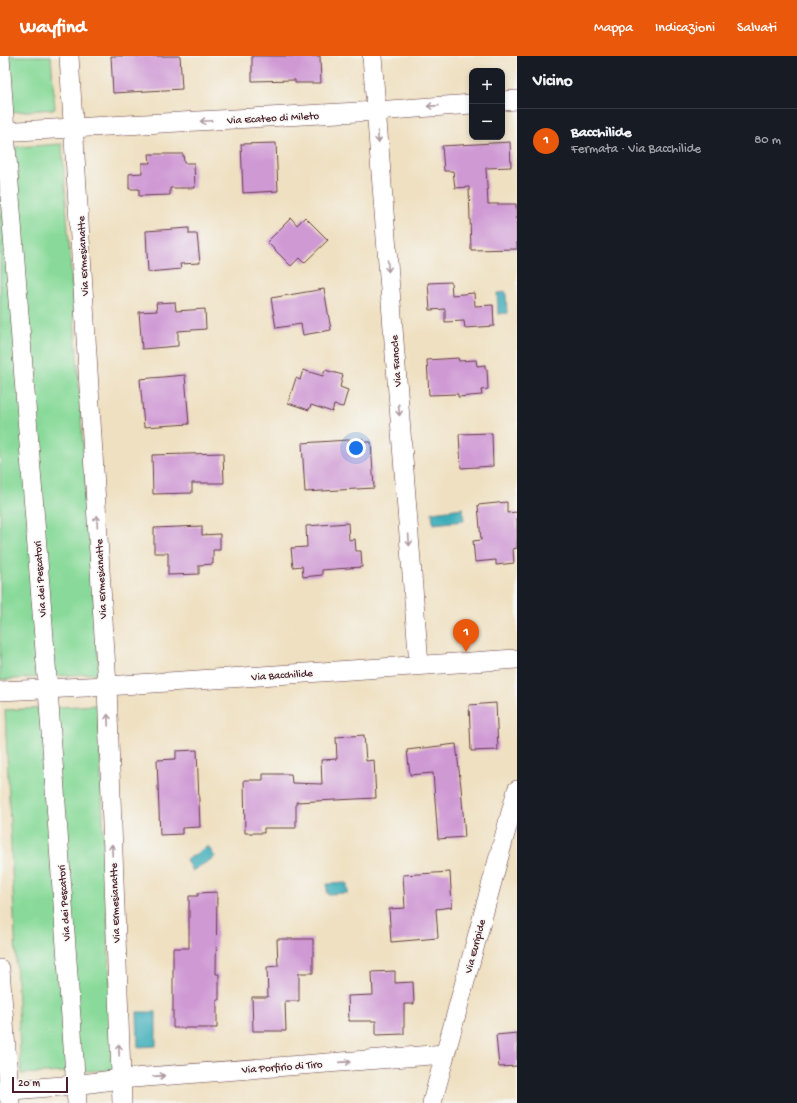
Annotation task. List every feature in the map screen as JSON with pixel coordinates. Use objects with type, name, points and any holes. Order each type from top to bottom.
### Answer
[{"type":"street","name":"Via dei Pescatori","points":[[0,56],[2,132],[48,690],[76,1094]]},
{"type":"street","name":"Via Ermesianatte","points":[[69,56],[107,686],[122,1103]]},
{"type":"street","name":"Via Fanocle","points":[[372,56],[418,665]]},
{"type":"street","points":[[505,101],[517,100]]},
{"type":"street","name":"Via Ecateo di Mileto","points":[[2,132],[376,111],[469,104]]},
{"type":"street","name":"Via Bacchilide","points":[[0,691],[48,690],[418,665],[517,660]]},
{"type":"street","name":"Via Euripide","points":[[432,1103],[517,790]]},
{"type":"street","points":[[0,969],[6,1095]]},
{"type":"street","name":"Via Porfirio di Tiro","points":[[6,1095],[76,1094],[120,1079],[445,1054]]},
{"type":"green space","points":[[0,56],[51,56],[55,109],[0,113]]},
{"type":"green space","points":[[62,144],[99,673],[0,680],[0,148]]},
{"type":"green space","points":[[98,705],[114,1070],[21,1074],[5,710]]},
{"type":"water","points":[[506,292],[507,313],[498,314],[497,293]]},
{"type":"water","points":[[463,508],[464,521],[433,524],[432,512]]},
{"type":"water","points":[[208,846],[215,857],[192,871],[186,860]]},
{"type":"water","points":[[347,883],[348,893],[327,894],[327,884]]},
{"type":"water","points":[[137,1012],[156,1012],[156,1046],[138,1047]]},
{"type":"building","points":[[111,56],[180,56],[182,89],[113,93]]},
{"type":"building","points":[[252,56],[320,56],[321,83],[295,83],[295,80],[252,81]]},
{"type":"building","points":[[510,142],[511,167],[486,168],[488,204],[516,204],[517,249],[471,250],[469,187],[455,188],[453,171],[444,171],[442,146]]},
{"type":"building","points":[[276,143],[278,191],[243,193],[241,144]]},
{"type":"building","points":[[149,154],[183,154],[184,163],[194,163],[195,188],[170,188],[170,195],[139,196],[139,189],[129,189],[129,174],[142,173],[142,163],[150,163]]},
{"type":"building","points":[[305,217],[328,240],[304,263],[299,258],[291,266],[267,242],[291,218],[297,225]]},
{"type":"building","points":[[189,228],[189,234],[197,234],[200,263],[180,264],[181,269],[148,272],[146,231]]},
{"type":"building","points":[[451,282],[452,295],[474,293],[475,306],[493,305],[494,326],[465,328],[464,321],[445,322],[445,309],[430,310],[428,283]]},
{"type":"building","points":[[324,289],[331,330],[303,335],[301,324],[276,328],[271,298]]},
{"type":"building","points":[[175,302],[176,311],[205,309],[206,329],[178,331],[178,346],[142,349],[139,312],[157,311],[156,303]]},
{"type":"building","points":[[458,358],[459,361],[476,360],[477,366],[485,365],[485,369],[487,369],[488,389],[481,390],[482,395],[458,397],[458,394],[429,395],[427,360]]},
{"type":"building","points":[[303,370],[323,376],[325,370],[343,375],[340,387],[348,390],[343,407],[334,405],[332,412],[311,405],[309,410],[288,403],[296,378],[300,380]]},
{"type":"building","points":[[185,375],[189,424],[144,427],[140,379]]},
{"type":"building","points":[[492,433],[493,466],[461,468],[459,434]]},
{"type":"building","points":[[363,439],[363,442],[371,442],[374,488],[305,492],[302,443]]},
{"type":"building","points":[[223,453],[224,483],[192,483],[192,493],[153,494],[152,455]]},
{"type":"building","points":[[507,502],[507,513],[517,512],[517,548],[513,549],[514,563],[496,565],[496,560],[475,562],[473,541],[481,540],[478,505]]},
{"type":"building","points":[[348,523],[349,540],[355,539],[356,551],[361,551],[362,567],[322,570],[322,575],[303,577],[302,566],[293,567],[291,548],[307,547],[306,526]]},
{"type":"building","points":[[202,526],[202,535],[220,534],[220,550],[213,550],[213,564],[199,565],[199,574],[168,575],[168,553],[154,553],[154,528]]},
{"type":"building","points":[[496,703],[498,750],[471,751],[469,705]]},
{"type":"building","points":[[364,735],[366,761],[374,760],[376,798],[296,802],[296,828],[264,828],[264,833],[245,833],[244,780],[263,780],[263,774],[291,774],[292,783],[322,784],[321,760],[337,759],[336,737]]},
{"type":"building","points":[[456,744],[465,837],[438,839],[433,773],[410,775],[407,750]]},
{"type":"building","points":[[197,750],[200,827],[182,828],[182,834],[160,835],[157,760],[176,759],[176,751]]},
{"type":"building","points":[[450,872],[452,907],[436,909],[438,938],[391,942],[389,909],[405,908],[403,875]]},
{"type":"building","points":[[217,892],[216,974],[219,974],[219,1000],[217,1000],[217,1028],[173,1028],[173,948],[189,948],[189,896],[198,896],[198,893]]},
{"type":"building","points":[[277,939],[313,939],[313,973],[299,973],[299,1001],[285,1001],[286,1031],[253,1031],[252,997],[268,997],[267,967],[278,966]]},
{"type":"building","points":[[395,971],[395,983],[413,982],[414,1004],[404,1004],[404,1034],[376,1035],[376,1021],[349,1021],[348,996],[373,995],[372,972]]},
{"type":"building","points":[[517,1033],[517,1066],[499,1067],[496,1035]]},
{"type":"place","name":"Bacchilide","points":[[466,652]]}]
